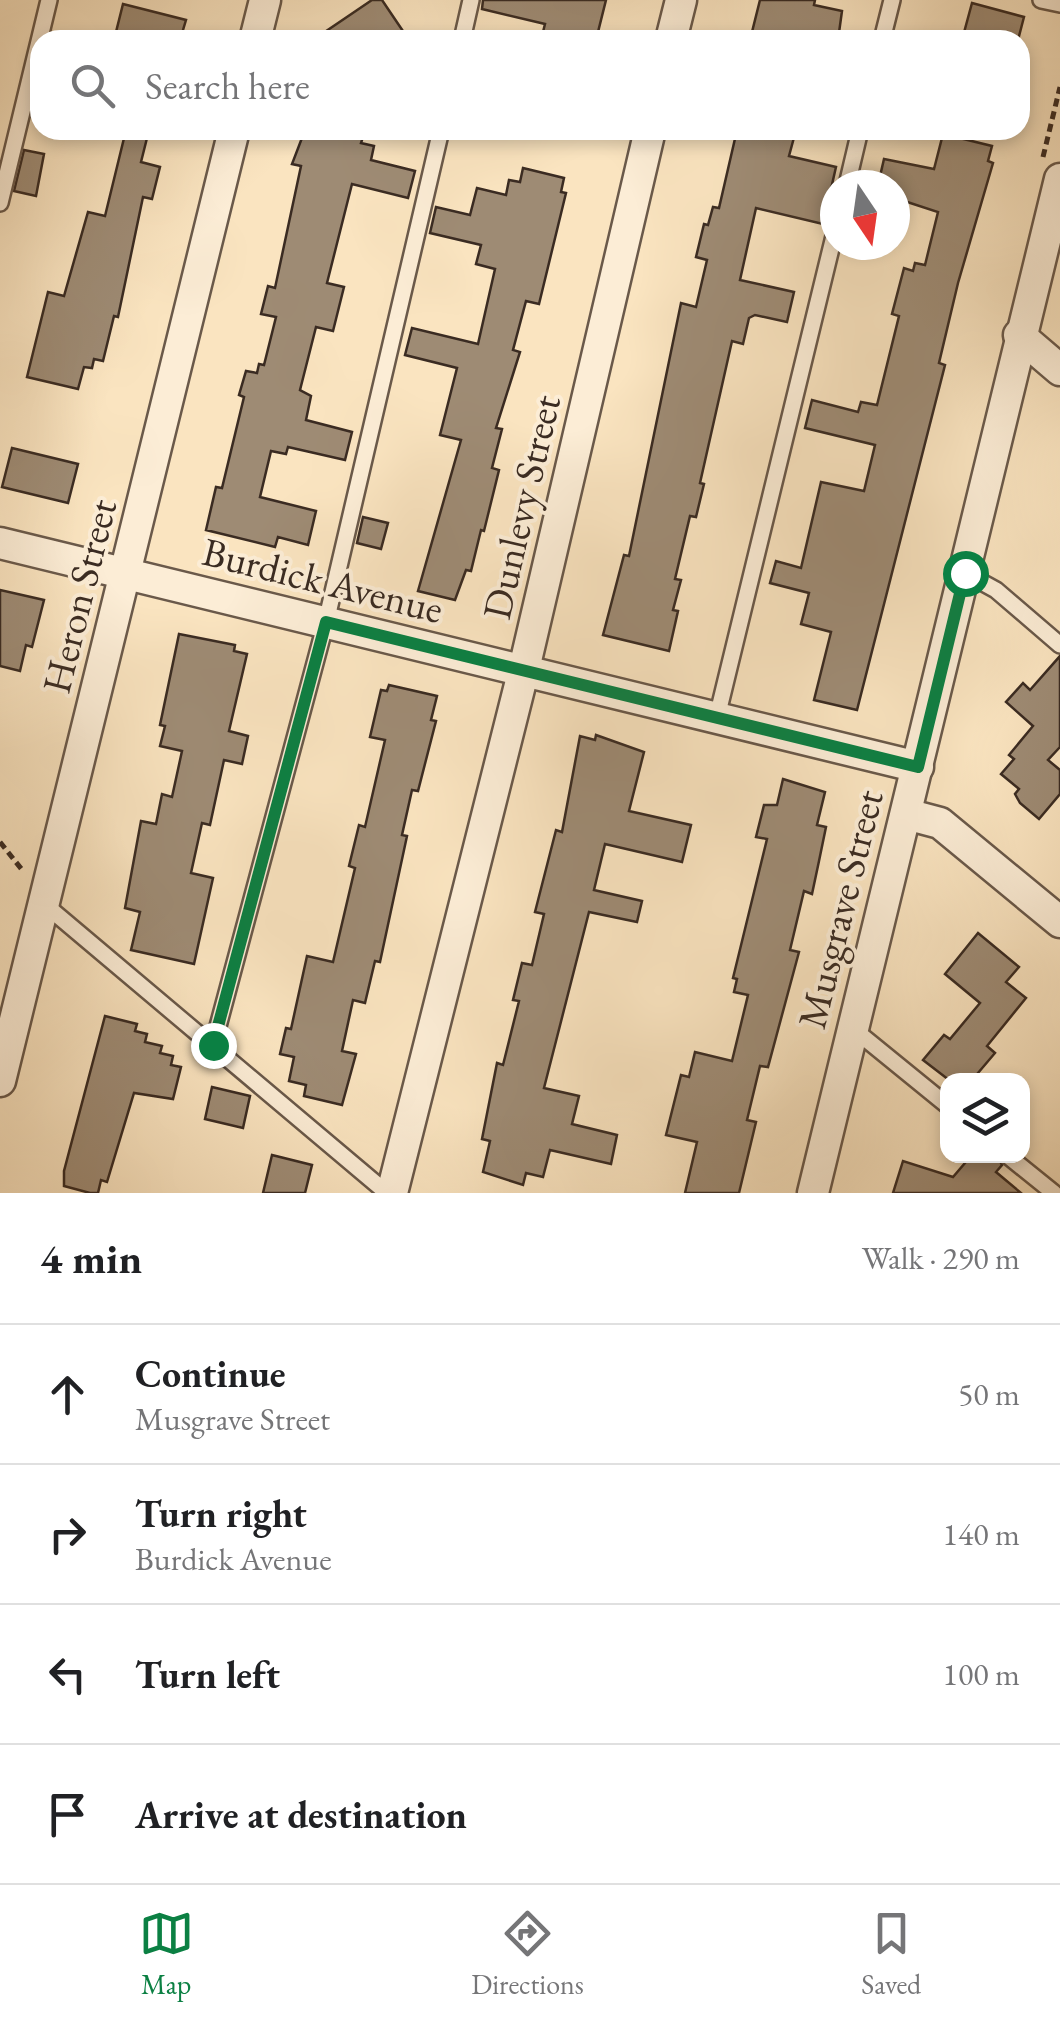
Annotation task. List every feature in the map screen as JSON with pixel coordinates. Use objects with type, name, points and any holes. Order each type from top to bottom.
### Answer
[{"type":"street","points":[[258,30],[265,0]]},
{"type":"street","points":[[674,30],[681,0]]},
{"type":"street","name":"Heron Street","points":[[0,1082],[232,140]]},
{"type":"street","name":"Dunlevy Street","points":[[390,1193],[524,669],[648,140]]},
{"type":"street","name":"Musgrave Street","points":[[813,1193],[1060,179]]},
{"type":"street","points":[[1019,336],[1060,370]]},
{"type":"street","name":"Burdick Avenue","points":[[0,544],[918,767]]},
{"type":"street","points":[[906,814],[940,823],[1060,922]]},
{"type":"lane","points":[[42,30],[49,0]]},
{"type":"lane","points":[[464,30],[472,0]]},
{"type":"lane","points":[[884,30],[892,0]]},
{"type":"lane","points":[[1041,0],[1060,4]]},
{"type":"lane","points":[[0,203],[30,79]]},
{"type":"lane","points":[[213,1045],[326,622],[439,140]]},
{"type":"lane","points":[[850,170],[857,140]]},
{"type":"lane","points":[[717,718],[828,260]]},
{"type":"lane","points":[[965,573],[996,590],[1060,645]]},
{"type":"lane","points":[[43,903],[390,1193]]},
{"type":"lane","points":[[851,1027],[940,1099]]},
{"type":"lane","points":[[1017,1163],[1054,1193]]},
{"type":"building","points":[[372,0],[382,0],[402,30],[328,30]]},
{"type":"building","points":[[483,0],[606,0],[598,30],[544,30],[545,24],[482,9]]},
{"type":"building","points":[[760,0],[815,0],[814,5],[842,11],[839,30],[752,30]]},
{"type":"building","points":[[972,3],[1024,17],[1021,30],[965,30]]},
{"type":"building","points":[[123,4],[186,20],[183,30],[116,30]]},
{"type":"building","points":[[124,140],[146,140],[141,162],[160,167],[152,199],[143,197],[118,317],[114,316],[103,361],[94,359],[92,368],[84,367],[78,389],[27,377],[48,292],[64,296],[88,212],[105,216]]},
{"type":"building","points":[[301,140],[362,140],[361,143],[374,146],[371,160],[415,171],[408,198],[352,184],[327,283],[344,287],[333,331],[316,327],[300,390],[311,396],[306,420],[352,432],[345,460],[288,447],[286,454],[271,451],[260,497],[316,511],[308,545],[278,537],[275,547],[206,530],[216,487],[222,488],[244,397],[239,395],[246,371],[257,373],[259,364],[264,365],[276,317],[261,314],[268,286],[275,288],[301,166],[292,164]]},
{"type":"building","points":[[735,140],[793,140],[789,156],[836,167],[820,170],[820,223],[756,208],[740,280],[794,292],[787,322],[755,315],[749,318],[743,344],[732,341],[700,483],[704,484],[696,517],[690,516],[675,579],[681,580],[669,651],[603,635],[624,555],[629,556],[681,303],[696,307],[707,260],[696,257],[704,224],[708,225],[713,207],[719,208]]},
{"type":"building","points":[[941,140],[968,140],[992,146],[988,161],[993,163],[958,283],[939,363],[945,365],[857,710],[814,700],[831,632],[801,624],[809,593],[770,583],[776,561],[801,568],[821,482],[864,491],[875,445],[805,428],[812,400],[858,412],[861,402],[877,405],[899,316],[892,314],[904,268],[913,271],[915,263],[925,265],[938,212],[910,203],[910,170],[881,170],[884,159],[934,169]]},
{"type":"building","points":[[24,150],[44,154],[36,196],[14,191]]},
{"type":"building","points":[[523,168],[564,178],[561,192],[566,193],[539,304],[526,301],[513,350],[520,352],[496,428],[502,429],[492,468],[499,470],[471,571],[466,570],[455,600],[418,591],[461,440],[440,435],[457,368],[405,355],[412,328],[478,344],[495,269],[476,264],[481,245],[430,233],[436,207],[470,215],[477,188],[506,195],[509,180],[520,182]]},
{"type":"building","points":[[12,448],[78,464],[68,503],[2,487]]},
{"type":"building","points":[[363,517],[388,523],[381,549],[357,543]]},
{"type":"building","points":[[0,590],[44,600],[32,647],[26,645],[20,671],[0,666]]},
{"type":"building","points":[[179,634],[235,645],[234,651],[247,654],[229,731],[248,736],[242,764],[224,760],[210,825],[202,823],[191,873],[213,878],[194,964],[131,950],[140,912],[125,908],[141,821],[156,824],[162,794],[172,797],[182,751],[160,746],[165,726],[160,725]]},
{"type":"building","points":[[1060,656],[1060,747],[1048,760],[1060,770],[1060,794],[1039,819],[1020,803],[1015,794],[1019,789],[1001,774],[1014,759],[1009,755],[1033,726],[1006,702],[1023,683],[1030,690]]},
{"type":"building","points":[[389,685],[437,696],[431,720],[436,721],[418,791],[412,790],[402,835],[407,836],[380,962],[375,961],[365,1003],[353,1000],[342,1051],[356,1054],[342,1105],[304,1096],[306,1085],[289,1081],[294,1057],[280,1054],[286,1028],[291,1029],[307,956],[333,962],[355,868],[349,866],[359,825],[365,827],[385,740],[370,737],[381,690],[387,691]]},
{"type":"building","points":[[596,735],[644,752],[629,811],[691,825],[682,862],[605,844],[594,890],[642,901],[637,922],[589,912],[544,1088],[579,1096],[572,1124],[617,1135],[611,1164],[550,1150],[543,1177],[526,1173],[523,1185],[483,1172],[490,1141],[482,1139],[497,1063],[503,1065],[519,1001],[513,1000],[522,963],[532,965],[544,914],[535,912],[556,830],[562,832],[580,736],[595,740]]},
{"type":"building","points":[[783,779],[825,792],[817,825],[826,827],[812,894],[804,891],[790,950],[799,952],[768,1067],[760,1066],[747,1120],[756,1122],[739,1193],[685,1193],[697,1142],[666,1135],[681,1075],[689,1077],[695,1052],[732,1061],[748,995],[734,992],[737,979],[733,978],[767,839],[756,837],[764,805],[777,805]]},
{"type":"building","points":[[978,933],[1019,967],[1006,982],[1026,998],[987,1046],[995,1053],[978,1073],[940,1073],[923,1060],[944,1035],[950,1039],[980,1003],[945,974]]},
{"type":"building","points":[[105,1016],[137,1024],[135,1031],[147,1034],[145,1042],[162,1046],[160,1053],[173,1056],[171,1065],[181,1067],[173,1099],[134,1093],[107,1182],[101,1180],[98,1193],[90,1193],[64,1186],[64,1171]]},
{"type":"building","points":[[212,1087],[250,1096],[243,1128],[205,1119]]},
{"type":"building","points":[[272,1155],[312,1165],[305,1193],[263,1193]]},
{"type":"building","points":[[903,1161],[953,1177],[965,1163],[1001,1163],[996,1172],[1021,1193],[893,1193]]},
{"type":"route","points":[[213,1045],[326,622],[918,767],[965,573]]}]
